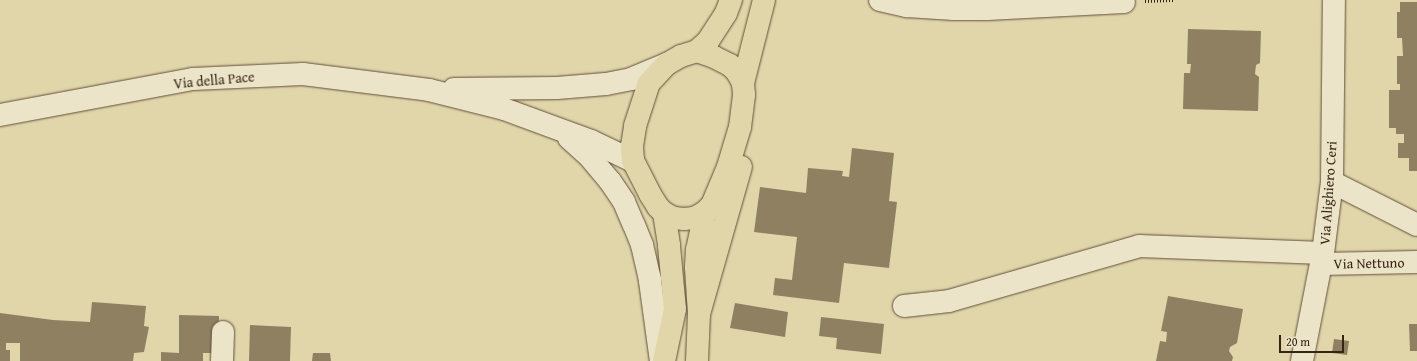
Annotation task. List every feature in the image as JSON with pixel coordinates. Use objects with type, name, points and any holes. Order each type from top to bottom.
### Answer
[{"type":"main road","points":[[731,0],[726,12],[708,41],[698,51],[681,56],[667,64],[650,83],[641,104],[632,146],[633,161],[658,207],[664,213],[674,218],[694,218],[705,212],[712,205],[721,185],[740,127]]},
{"type":"main road","points":[[699,314],[741,167],[740,127],[744,95],[743,83],[764,0]]},
{"type":"main road","points":[[698,51],[714,56],[730,65],[737,72],[743,83]]},
{"type":"main road","points":[[697,361],[699,314],[696,266],[697,250],[705,212]]},
{"type":"main road","points":[[664,213],[669,246],[675,309],[664,361]]},
{"type":"street","points":[[880,0],[907,6],[954,9],[987,9],[1124,2]]},
{"type":"street","name":"Via Alighiero Ceri","points":[[1302,361],[1322,259],[1332,182],[1334,0]]},
{"type":"street","points":[[429,90],[517,87],[557,88],[606,84],[631,79],[667,64]]},
{"type":"street","name":"Via della Pace","points":[[0,115],[192,79],[303,74],[429,90]]},
{"type":"street","points":[[429,90],[504,109],[556,127],[591,141],[633,161]]},
{"type":"street","points":[[556,127],[588,155],[610,181],[624,202],[642,245],[650,281],[661,361]]},
{"type":"street","points":[[1332,182],[1417,225]]},
{"type":"street","name":"Via Nettuno","points":[[904,306],[949,301],[1139,246],[1322,259],[1417,262]]},
{"type":"street","points":[[222,332],[222,361]]},
{"type":"building","points":[[1400,2],[1417,2],[1417,171],[1409,171],[1409,158],[1398,158],[1398,143],[1404,143],[1404,134],[1396,134],[1396,128],[1389,128],[1389,90],[1400,90],[1400,84],[1397,84],[1397,56],[1403,56],[1402,38],[1397,38],[1397,12],[1400,12]]},
{"type":"building","points":[[1188,29],[1261,31],[1260,63],[1256,65],[1255,74],[1259,77],[1258,111],[1183,109],[1184,73],[1190,73],[1191,64],[1187,64]]},
{"type":"building","points":[[852,148],[894,153],[889,201],[897,202],[889,268],[844,263],[839,303],[773,295],[775,278],[792,280],[797,237],[754,232],[760,187],[806,193],[808,168],[843,171],[842,176],[849,177]]},
{"type":"building","points":[[1168,296],[1243,309],[1237,343],[1230,347],[1229,351],[1233,357],[1232,361],[1156,361],[1160,341],[1166,342],[1167,332],[1161,331]]},
{"type":"building","points":[[92,302],[146,306],[144,326],[149,327],[144,352],[134,353],[133,361],[20,361],[20,343],[6,343],[6,350],[10,350],[10,361],[0,361],[0,313],[53,320],[90,322]]},
{"type":"building","points":[[735,303],[788,312],[785,337],[730,328]]},
{"type":"building","points":[[179,315],[219,316],[218,353],[203,353],[203,361],[161,361],[161,352],[179,353]]},
{"type":"building","points":[[821,317],[884,324],[881,354],[836,349],[837,338],[819,336]]},
{"type":"building","points":[[1409,324],[1417,324],[1417,351],[1410,351]]},
{"type":"building","points":[[250,325],[291,327],[290,361],[249,361]]},
{"type":"building","points":[[1334,339],[1349,341],[1347,355],[1332,353]]},
{"type":"building","points":[[313,353],[330,353],[331,361],[312,361]]}]
